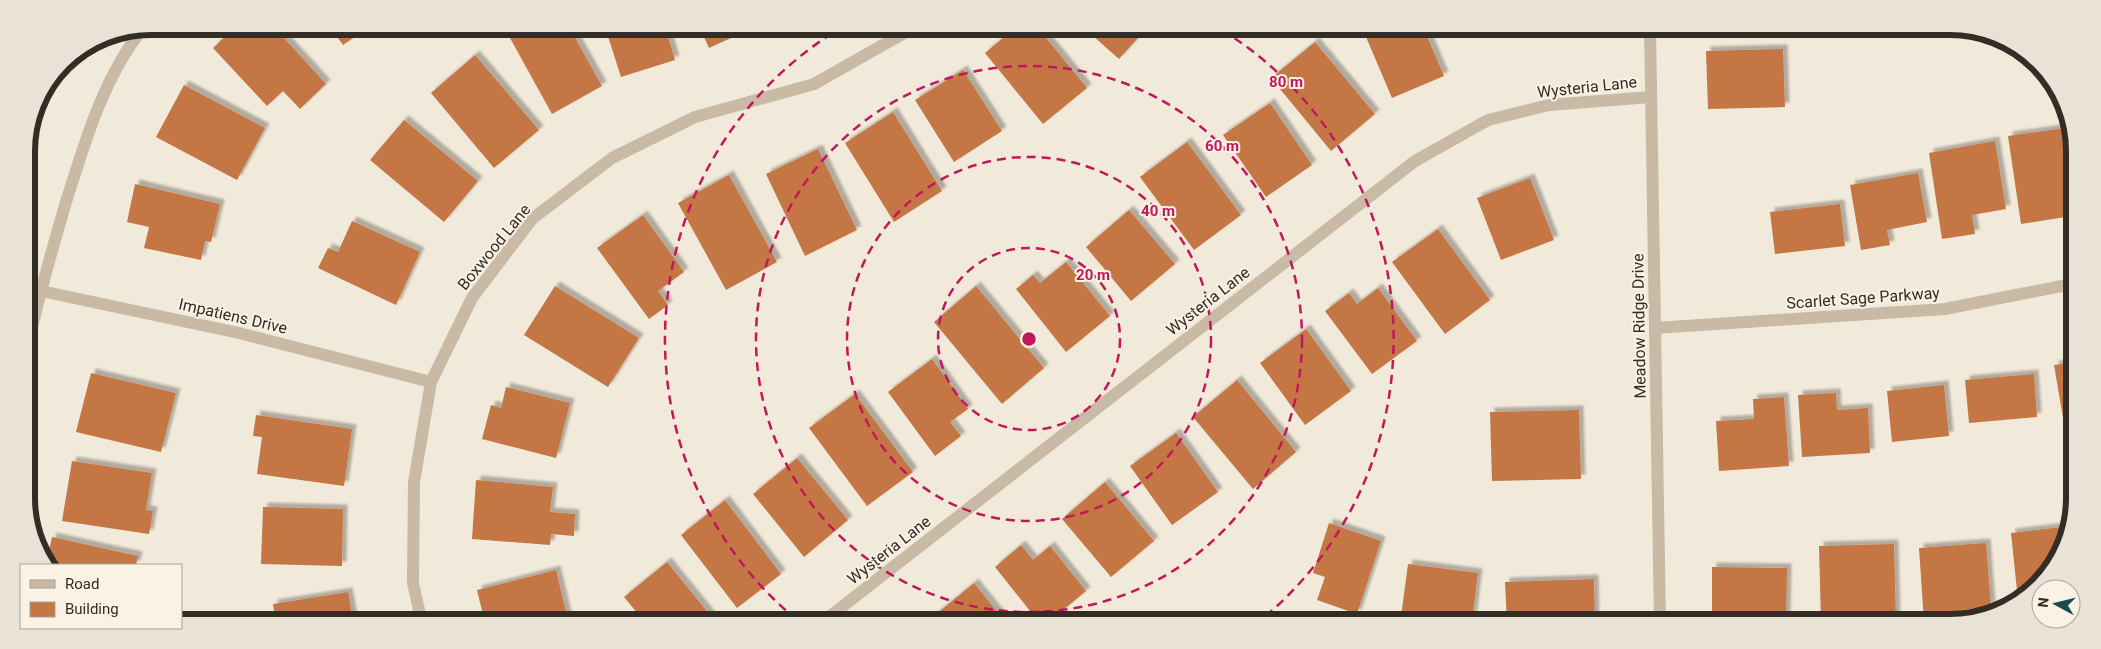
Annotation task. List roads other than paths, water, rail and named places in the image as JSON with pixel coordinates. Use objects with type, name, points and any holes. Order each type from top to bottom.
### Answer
[{"type":"street","name":"Boxwood Lane","points":[[420,614],[412,583],[414,482],[431,382],[472,298],[532,219],[612,158],[695,117],[814,84],[901,35]]},
{"type":"street","name":"Meadow Ridge Drive","points":[[1650,35],[1660,614]]},
{"type":"street","points":[[35,283],[87,133],[125,50],[137,36]]},
{"type":"street","name":"Wysteria Lane","points":[[833,614],[1416,160],[1488,120],[1549,105],[1651,96]]},
{"type":"street","name":"Scarlet Sage Parkway","points":[[1655,328],[1945,309],[2066,285]]},
{"type":"street","name":"Impatiens Drive","points":[[35,289],[239,333],[431,382]]}]
